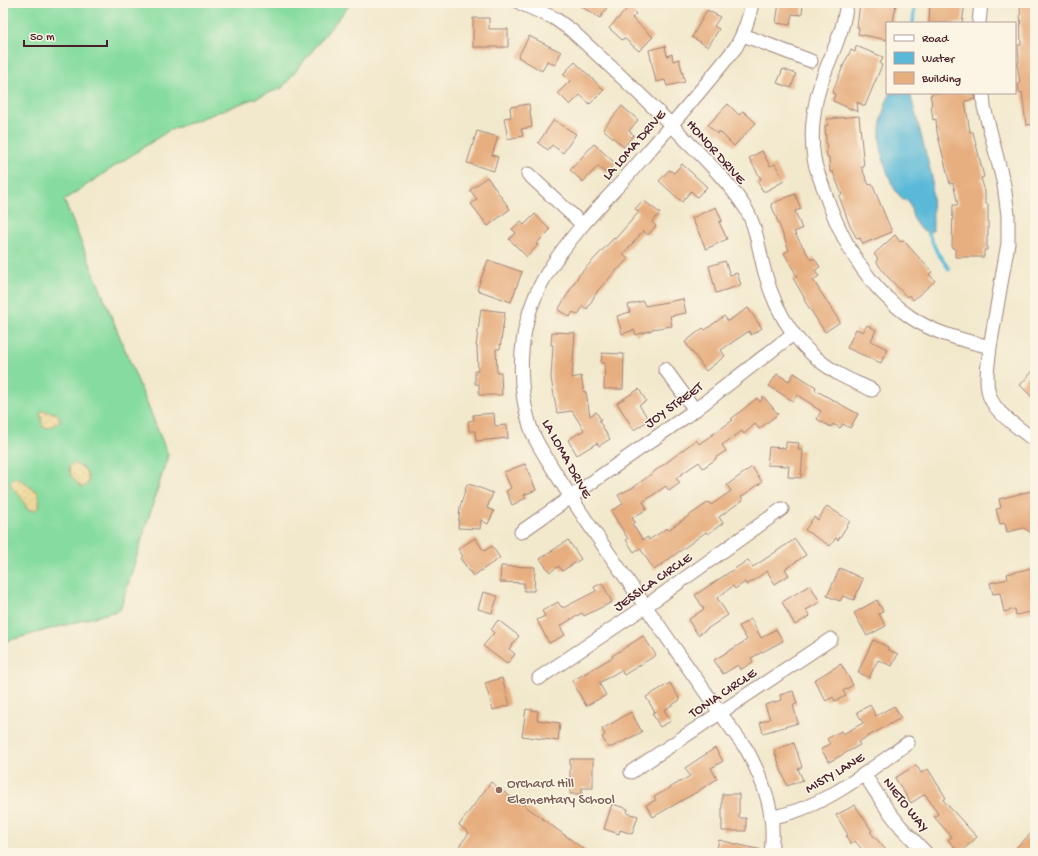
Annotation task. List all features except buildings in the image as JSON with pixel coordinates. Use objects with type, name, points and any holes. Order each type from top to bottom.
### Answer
[{"type":"street","name":"HONOR DRIVE","points":[[520,3],[554,18],[571,30],[672,125],[721,175],[746,210],[759,244],[764,272],[776,306],[793,334],[806,350],[823,364],[837,373],[872,390]]},
{"type":"street","name":"LA LOMA DRIVE","points":[[752,3],[749,19],[743,35],[723,63],[672,125],[583,225],[545,276],[536,294],[525,329],[522,362],[523,397],[531,429],[538,445],[570,497],[747,750],[765,790],[772,817],[771,853]]},
{"type":"street","points":[[847,3],[841,32],[821,80],[815,106],[812,134],[814,160],[824,192],[836,222],[849,249],[867,275],[889,300],[922,324],[958,338],[990,347]]},
{"type":"street","points":[[979,22],[981,3]]},
{"type":"street","points":[[743,35],[811,62]]},
{"type":"street","points":[[982,94],[984,107],[1004,185],[1008,215],[1008,243],[990,347],[987,383],[990,397],[996,408],[1035,441]]},
{"type":"street","points":[[528,174],[583,225]]},
{"type":"street","name":"JOY STREET","points":[[521,532],[695,410],[793,334]]},
{"type":"street","points":[[665,369],[695,410]]},
{"type":"street","name":"JESSICA CIRCLE","points":[[539,678],[646,606],[782,508]]},
{"type":"street","name":"TONIA CIRCLE","points":[[631,772],[831,639]]},
{"type":"street","name":"MISTY LANE","points":[[772,817],[787,815],[825,798],[864,774],[908,743]]},
{"type":"street","name":"NIETO WAY","points":[[864,774],[901,827],[926,853]]},
{"type":"green space","points":[[3,3],[351,3],[282,88],[168,131],[64,200],[168,455],[120,610],[3,642]]},
{"type":"sand","points":[[42,411],[56,413],[60,417],[59,422],[48,428],[43,427],[40,413]]},
{"type":"sand","points":[[73,463],[85,469],[89,480],[87,485],[82,487],[80,486],[71,476],[69,467]]},
{"type":"sand","points":[[16,478],[23,481],[38,492],[40,504],[36,510],[28,510],[21,497],[13,489],[10,483]]},
{"type":"water","points":[[890,94],[910,94],[932,177],[933,231],[922,230],[918,227],[913,217],[909,201],[897,192],[886,169],[880,144],[880,133],[881,121]]},
{"type":"waterway","points":[[913,22],[915,3]]},
{"type":"waterway","points":[[928,232],[937,252],[949,269]]},
{"type":"place","name":"Orchard Hill Elementary School","points":[[499,790]]}]
